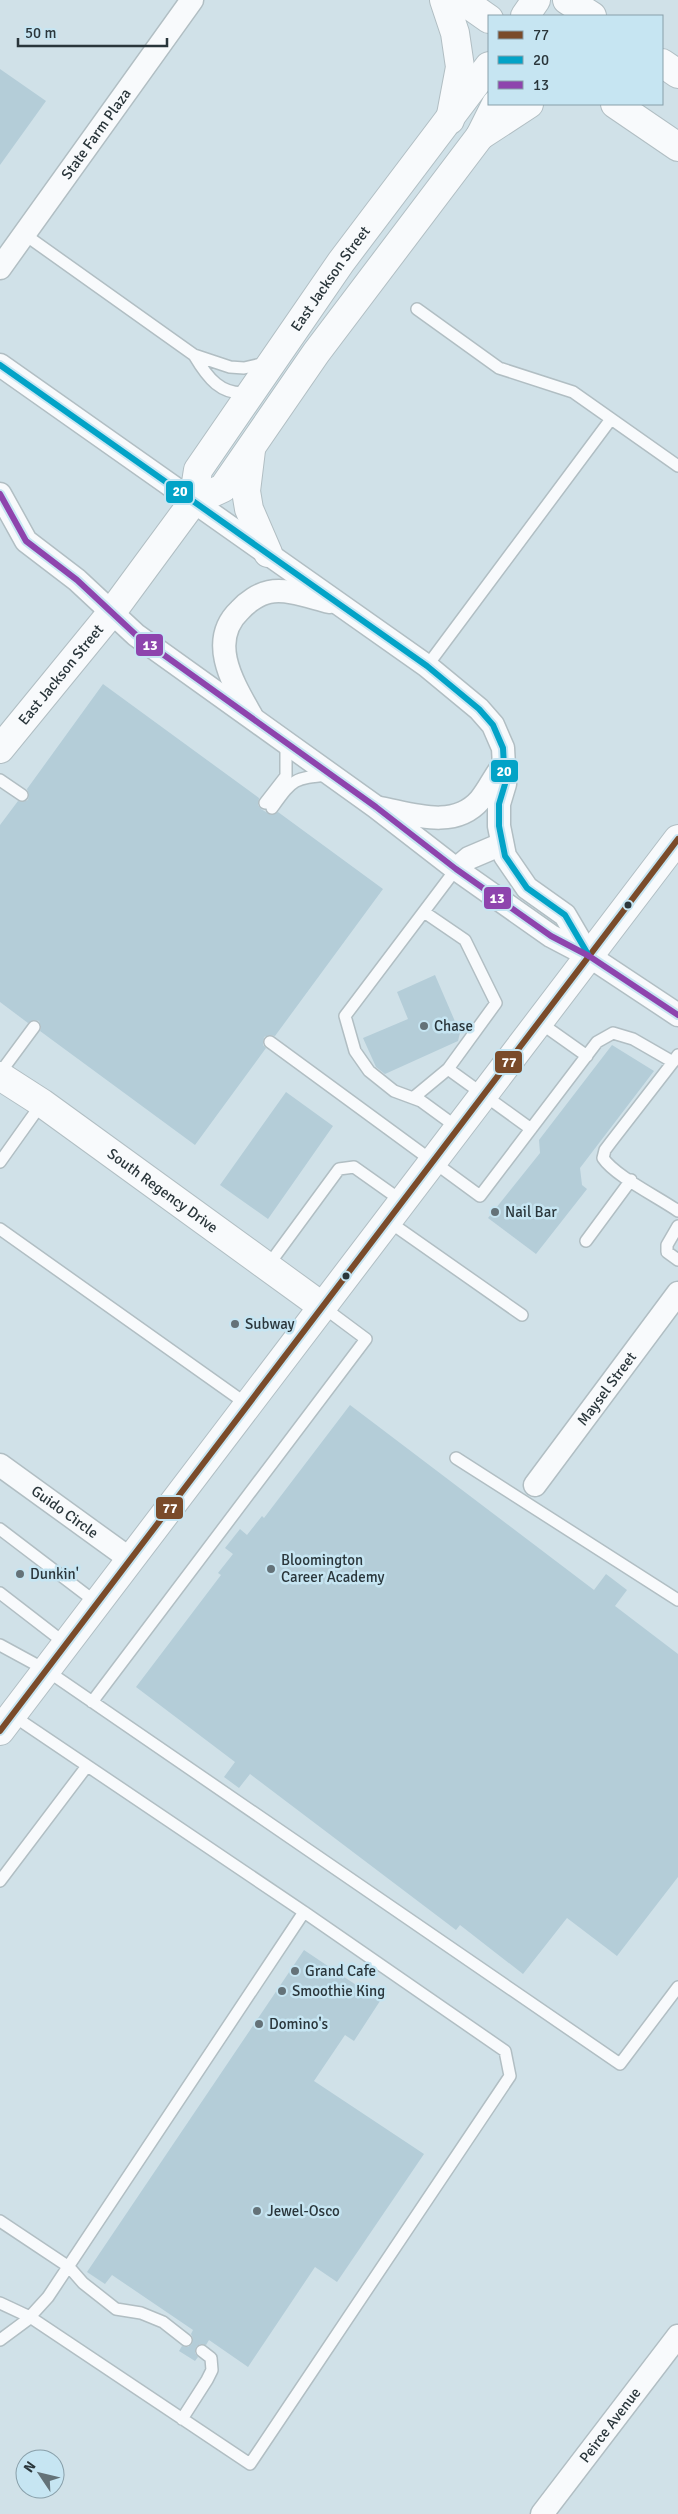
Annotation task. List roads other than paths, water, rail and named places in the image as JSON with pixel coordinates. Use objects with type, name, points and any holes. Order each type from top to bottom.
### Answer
[{"type":"main road","points":[[444,0],[455,33],[460,67],[450,120]]},
{"type":"main road","points":[[462,0],[488,18]]},
{"type":"main road","points":[[526,15],[536,0]]},
{"type":"main road","points":[[565,6],[589,15]]},
{"type":"main road","points":[[663,64],[678,74]]},
{"type":"main road","name":"East Jackson Street","points":[[0,749],[112,612],[193,502],[198,470],[341,262],[488,67]]},
{"type":"main road","name":"East Jackson Street","points":[[193,502],[223,488],[316,353],[480,136],[496,105]]},
{"type":"main road","points":[[480,136],[528,105]]},
{"type":"main road","points":[[615,105],[678,147]]},
{"type":"main road","points":[[252,391],[316,353]]},
{"type":"main road","points":[[251,446],[246,491],[248,504],[268,552]]},
{"type":"main road","points":[[6,1723],[678,839]]},
{"type":"main road","name":"South Regency Drive","points":[[0,1075],[42,1103],[323,1307]]},
{"type":"street","name":"State Farm Plaza","points":[[0,268],[192,0]]},
{"type":"street","points":[[0,364],[427,666],[479,709],[493,725],[503,748],[505,784],[499,804],[499,826],[505,856],[527,888],[565,915],[589,956]]},
{"type":"street","points":[[0,494],[26,541],[77,580],[136,636],[376,807],[456,869],[550,936],[589,956],[678,1016]]},
{"type":"street","points":[[254,720],[231,680],[223,654],[225,634],[232,616],[248,602],[269,592],[291,593],[338,604]]},
{"type":"street","points":[[376,807],[437,818],[455,816],[479,801],[504,764]]},
{"type":"street","points":[[456,869],[469,858],[502,844]]},
{"type":"street","name":"Maysel Street","points":[[535,1485],[678,1293]]},
{"type":"street","name":"Guido Circle","points":[[0,1465],[130,1559]]},
{"type":"street","name":"Peirce Avenue","points":[[542,2514],[678,2336]]},
{"type":"lane","points":[[24,234],[194,355],[230,367],[244,368],[273,361]]},
{"type":"lane","points":[[416,309],[500,368],[573,392],[678,466]]},
{"type":"lane","points":[[194,355],[206,376],[224,390],[238,394],[252,391]]},
{"type":"lane","points":[[427,666],[611,419]]},
{"type":"lane","points":[[286,743],[286,776],[268,805],[292,782],[303,777],[331,775]]},
{"type":"lane","points":[[0,780],[22,795]]},
{"type":"lane","points":[[456,869],[344,1016],[355,1051],[370,1071],[394,1091],[421,1102],[458,1128]]},
{"type":"lane","points":[[413,1098],[448,1069],[496,1003],[465,940],[424,912]]},
{"type":"lane","points":[[539,1022],[587,1056]]},
{"type":"lane","points":[[0,1075],[34,1027]]},
{"type":"lane","points":[[270,1042],[480,1196],[597,1042],[613,1033],[633,1039],[675,1058],[605,1150],[603,1158],[615,1173],[631,1180],[678,1211]]},
{"type":"lane","points":[[448,1069],[531,1129]]},
{"type":"lane","points":[[0,1162],[42,1103]]},
{"type":"lane","points":[[267,1267],[339,1170],[354,1167],[396,1211],[522,1315]]},
{"type":"lane","points":[[586,1241],[631,1180]]},
{"type":"lane","points":[[678,1226],[667,1245],[667,1252],[678,1260]]},
{"type":"lane","points":[[0,1229],[248,1405]]},
{"type":"lane","points":[[92,1702],[366,1339],[323,1307]]},
{"type":"lane","points":[[456,1458],[678,1600]]},
{"type":"lane","points":[[0,1529],[97,1603]]},
{"type":"lane","points":[[0,1593],[66,1644]]},
{"type":"lane","points":[[0,1643],[46,1670],[620,2064],[678,1987]]},
{"type":"lane","points":[[0,2303],[30,2317],[250,2464],[510,2076],[505,2051],[304,1912],[87,1766],[6,1723]]},
{"type":"lane","points":[[0,1881],[87,1766]]},
{"type":"lane","points":[[0,2340],[30,2317],[48,2297],[304,1912]]},
{"type":"lane","points":[[0,2221],[69,2267],[83,2283],[116,2309],[141,2313],[163,2322],[186,2340]]},
{"type":"lane","points":[[185,2421],[212,2370],[211,2358],[202,2351]]},
{"type":"place","name":"Chase","points":[[424,1026]]},
{"type":"place","name":"Nail Bar","points":[[495,1212]]},
{"type":"place","name":"Subway","points":[[235,1324]]},
{"type":"place","name":"Bloomington Career Academy","points":[[271,1569]]},
{"type":"place","name":"Dunkin'","points":[[20,1574]]},
{"type":"place","name":"Grand Cafe","points":[[295,1971]]},
{"type":"place","name":"Smoothie King","points":[[282,1991]]},
{"type":"place","name":"Domino's","points":[[259,2024]]},
{"type":"place","name":"Jewel-Osco","points":[[257,2211]]}]
